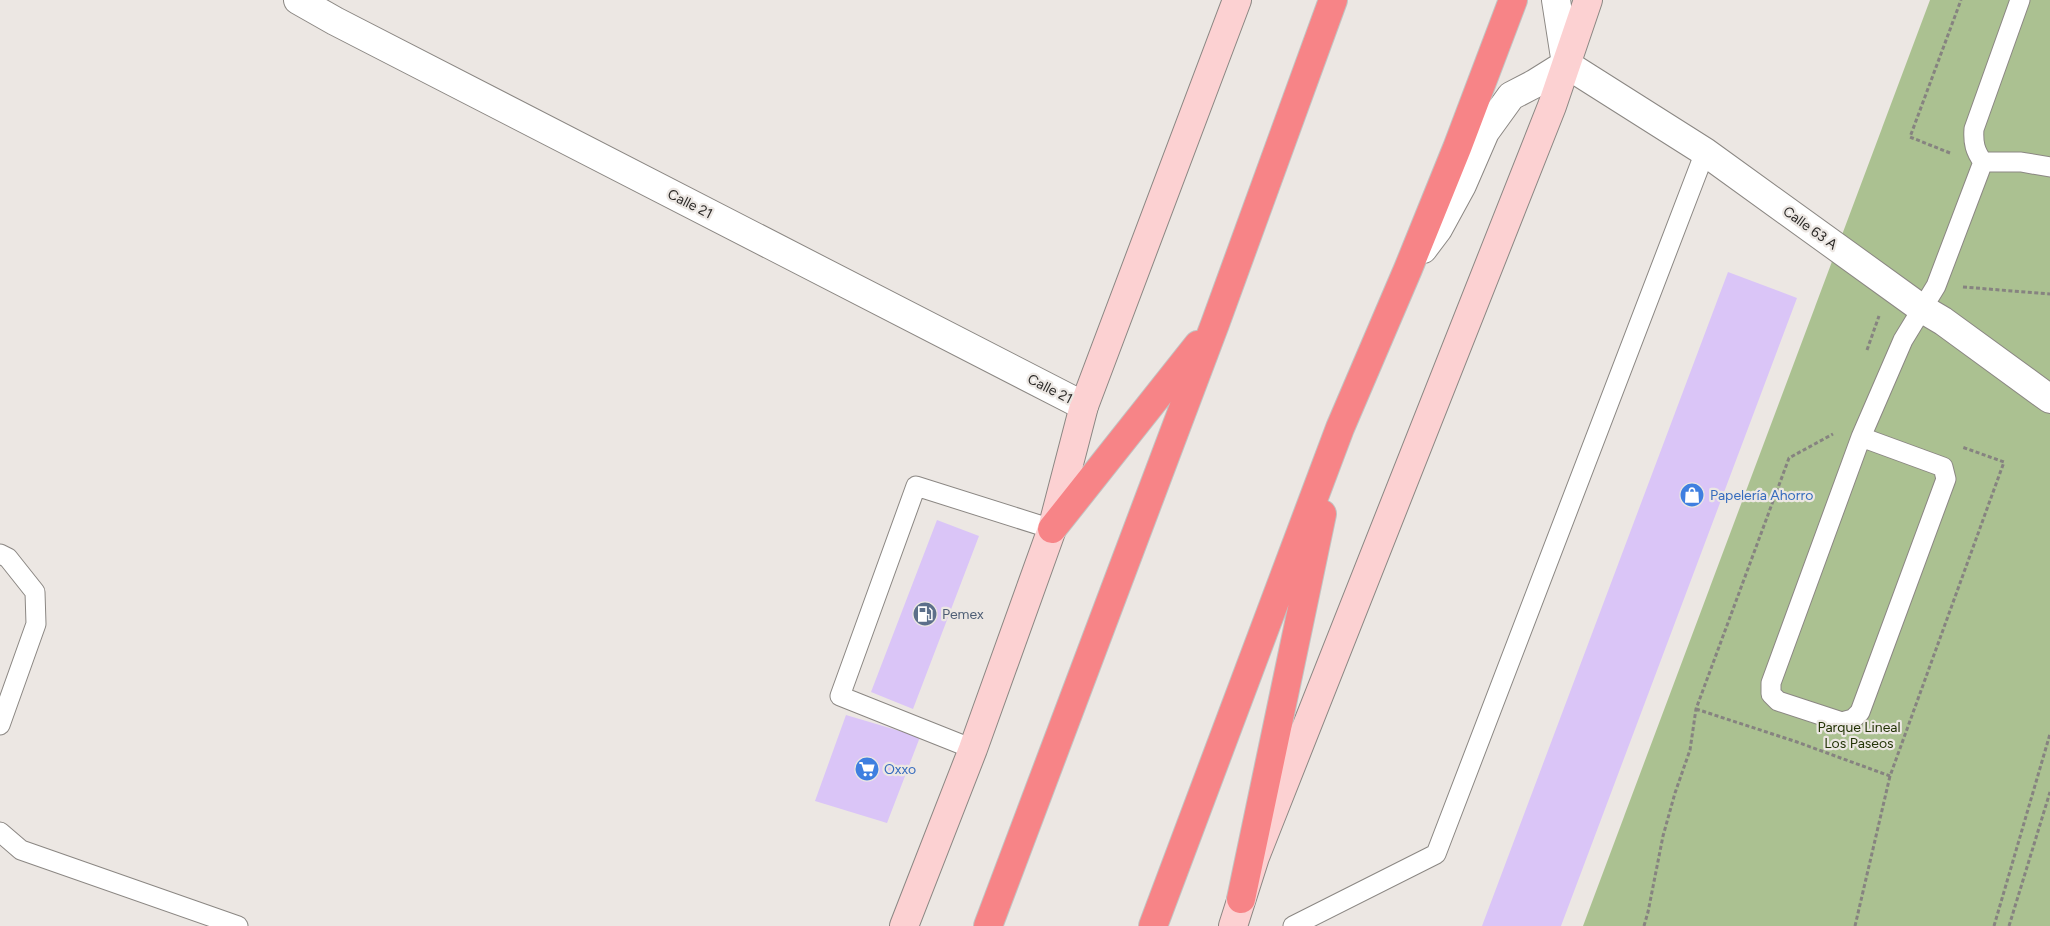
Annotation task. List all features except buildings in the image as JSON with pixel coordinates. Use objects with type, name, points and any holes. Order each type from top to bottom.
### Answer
[{"type":"highway","points":[[988,926],[1215,324],[1334,0]]},
{"type":"highway","points":[[1153,926],[1340,428],[1457,148],[1512,0]]},
{"type":"highway","points":[[1052,530],[1215,324]]},
{"type":"highway","points":[[1241,899],[1340,428]]},
{"type":"main road","points":[[904,926],[973,749],[1052,530],[1084,406],[1237,0]]},
{"type":"main road","points":[[1232,926],[1255,857],[1552,106],[1588,0]]},
{"type":"street","name":"Calle 21","points":[[298,0],[335,21],[1084,406]]},
{"type":"street","points":[[1408,269],[1438,229],[1462,184],[1485,132],[1511,96],[1566,64],[1556,0]]},
{"type":"street","name":"Calle 63 A","points":[[1566,64],[1705,152],[2050,399]]},
{"type":"lane","points":[[1983,162],[1976,152],[1973,141],[1974,128],[2020,0]]},
{"type":"lane","points":[[1293,926],[1436,854],[1705,152]]},
{"type":"lane","points":[[1983,162],[2021,162],[2050,167]]},
{"type":"lane","points":[[1861,437],[1943,467],[1946,479],[1860,712],[1853,718],[1842,722],[1778,701],[1771,694],[1771,683],[1861,437],[1902,340],[1936,286],[1983,162]]},
{"type":"lane","points":[[973,749],[840,696],[916,486],[1052,530]]},
{"type":"lane","points":[[0,554],[8,558],[35,592],[36,624],[0,725]]},
{"type":"lane","points":[[0,832],[22,850],[238,926]]},
{"type":"path","points":[[1955,157],[1952,154],[1910,137],[1961,0]]},
{"type":"path","points":[[1960,296],[1966,278]]},
{"type":"path","points":[[1963,287],[2050,294]]},
{"type":"path","points":[[1866,353],[1882,309]]},
{"type":"path","points":[[1644,926],[1662,836],[1674,793],[1690,750],[1696,708],[1789,458],[1836,432]]},
{"type":"path","points":[[1994,926],[2050,734]]},
{"type":"path","points":[[1855,926],[1890,776]]},
{"type":"path","points":[[2009,926],[2050,792]]},
{"type":"green space","name":"Parque Lineal Los Paseos","points":[[1930,0],[2050,0],[2050,926],[1583,926]]},
{"type":"place","name":"Papelería Ahorro","points":[[1692,495]]},
{"type":"place","name":"Pemex","points":[[925,614]]},
{"type":"place","name":"Oxxo","points":[[867,769]]}]
